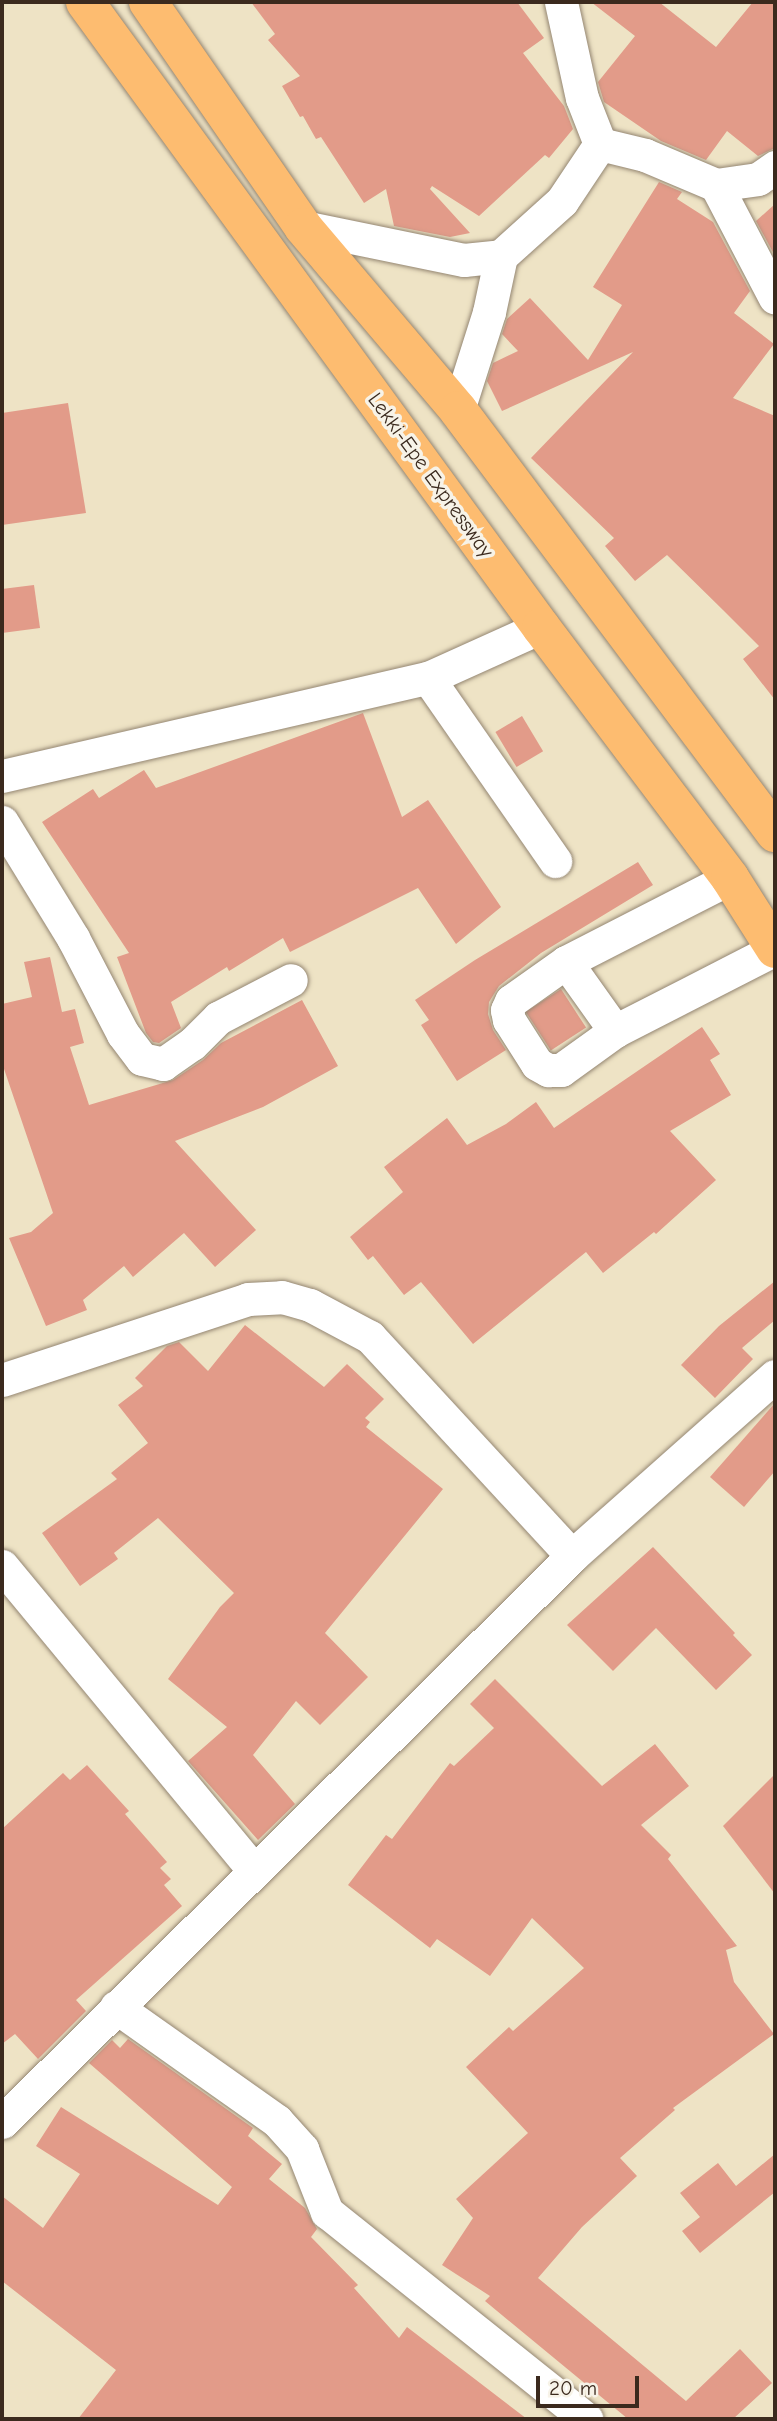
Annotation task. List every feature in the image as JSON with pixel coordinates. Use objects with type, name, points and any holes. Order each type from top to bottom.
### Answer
[{"type":"highway","name":"Lekki-Epe Expressway","points":[[85,2],[541,627],[730,878],[775,949]]},
{"type":"highway","points":[[148,2],[303,227],[458,410],[775,832]]},
{"type":"street","points":[[561,2],[582,98],[600,144]]},
{"type":"street","points":[[600,144],[645,155],[716,185],[758,179],[775,167]]},
{"type":"street","points":[[458,410],[489,312],[502,256],[562,201],[600,144]]},
{"type":"street","points":[[716,185],[775,298]]},
{"type":"street","points":[[303,227],[464,260],[502,256]]},
{"type":"street","points":[[2,776],[428,678],[541,627]]},
{"type":"street","points":[[428,678],[555,861]]},
{"type":"street","points":[[2,822],[73,938],[123,1034],[142,1059],[163,1064],[192,1044],[218,1018],[291,980]]},
{"type":"street","points":[[730,878],[566,962],[511,1000],[507,1010],[509,1020],[537,1064],[548,1070],[561,1070],[615,1031],[775,949]]},
{"type":"street","points":[[566,962],[615,1031]]},
{"type":"street","points":[[2,1380],[248,1299],[282,1297],[310,1305],[370,1337],[572,1556]]},
{"type":"street","points":[[2,2122],[572,1556],[775,1376]]},
{"type":"street","points":[[2,1566],[254,1871]]},
{"type":"street","points":[[116,2007],[277,2121],[302,2149],[327,2212],[586,2419]]},
{"type":"building","points":[[251,2],[517,2],[544,38],[523,53],[564,106],[573,129],[549,158],[545,155],[479,216],[432,186],[430,189],[470,233],[450,237],[394,226],[386,189],[364,203],[321,137],[316,139],[303,116],[300,117],[282,86],[300,76],[268,40],[275,34]]},
{"type":"building","points":[[591,2],[659,2],[716,47],[753,2],[775,2],[775,148],[758,156],[727,131],[706,160],[661,141],[604,102],[598,82],[635,36]]},
{"type":"building","points":[[659,182],[682,192],[677,199],[713,222],[750,291],[734,313],[774,344],[733,398],[775,416],[775,700],[743,659],[759,646],[723,610],[667,555],[635,581],[605,546],[614,538],[531,458],[633,352],[502,411],[487,381],[493,363],[518,351],[502,334],[507,319],[530,298],[588,360],[622,305],[593,287]]},
{"type":"building","points":[[775,204],[775,256],[756,221]]},
{"type":"building","points":[[68,403],[86,513],[2,525],[2,413]]},
{"type":"building","points":[[34,585],[40,628],[2,633],[2,589]]},
{"type":"building","points":[[363,713],[402,817],[428,800],[501,907],[456,944],[418,888],[290,952],[283,938],[229,971],[227,967],[171,1002],[181,1028],[159,1043],[153,1042],[146,1033],[117,957],[129,953],[42,822],[93,789],[99,798],[144,770],[156,788]]},
{"type":"building","points":[[522,716],[543,751],[517,767],[495,732]]},
{"type":"building","points":[[638,862],[653,885],[541,953],[499,986],[489,1002],[488,1014],[493,1030],[506,1050],[457,1081],[421,1025],[429,1020],[415,1000],[475,960]]},
{"type":"building","points":[[50,957],[62,1012],[75,1009],[84,1043],[70,1047],[89,1105],[173,1080],[203,1060],[221,1043],[302,1000],[338,1066],[263,1107],[175,1141],[256,1230],[215,1267],[184,1233],[133,1277],[124,1266],[83,1300],[87,1310],[46,1326],[9,1238],[31,1232],[53,1213],[2,1063],[2,1004],[32,997],[24,962]]},
{"type":"building","points":[[561,989],[586,1028],[551,1050],[526,1012]]},
{"type":"building","points":[[702,1027],[720,1054],[710,1060],[731,1095],[670,1131],[716,1180],[656,1234],[654,1232],[603,1273],[586,1252],[473,1344],[421,1282],[404,1295],[373,1256],[368,1260],[350,1237],[403,1192],[384,1167],[447,1118],[467,1145],[506,1124],[536,1102],[554,1128]]},
{"type":"building","points":[[775,1281],[775,1320],[742,1348],[753,1359],[715,1398],[681,1365],[719,1326]]},
{"type":"building","points":[[245,1325],[324,1387],[347,1364],[384,1399],[365,1418],[370,1422],[366,1427],[443,1489],[325,1633],[368,1677],[320,1725],[296,1701],[253,1755],[295,1804],[258,1840],[188,1761],[227,1727],[168,1679],[220,1607],[234,1593],[158,1518],[114,1553],[118,1559],[80,1586],[42,1533],[117,1479],[111,1473],[148,1443],[118,1405],[143,1386],[135,1378],[167,1346],[179,1342],[208,1371]]},
{"type":"building","points":[[775,1403],[775,1471],[744,1507],[710,1477]]},
{"type":"building","points":[[653,1547],[735,1633],[733,1635],[752,1655],[716,1690],[656,1628],[613,1671],[567,1625]]},
{"type":"building","points":[[495,1679],[602,1786],[655,1744],[689,1786],[641,1825],[671,1855],[668,1859],[737,1946],[726,1950],[734,1982],[774,2034],[673,2108],[675,2110],[620,2158],[637,2176],[582,2227],[538,2278],[686,2401],[740,2349],[772,2383],[733,2419],[628,2419],[485,2301],[490,2296],[442,2265],[473,2218],[456,2199],[528,2133],[466,2067],[509,2027],[513,2031],[584,1968],[532,1918],[490,1976],[437,1939],[430,1948],[348,1885],[386,1835],[392,1839],[450,1763],[454,1766],[494,1728],[470,1704]]},
{"type":"building","points":[[87,1765],[129,1811],[125,1814],[167,1862],[160,1868],[171,1879],[164,1885],[182,1906],[76,2000],[86,2011],[38,2059],[15,2034],[2,2044],[2,1829],[63,1773],[70,1780]]},
{"type":"building","points":[[775,1774],[775,1894],[723,1826]]},
{"type":"building","points":[[128,2039],[253,2128],[248,2136],[282,2164],[269,2179],[305,2208],[317,2229],[311,2237],[358,2285],[354,2288],[399,2338],[407,2327],[527,2419],[78,2419],[116,2370],[2,2281],[2,2196],[43,2228],[80,2174],[36,2146],[61,2107],[218,2205],[232,2187],[89,2063],[112,2040],[120,2048]]},
{"type":"building","points":[[775,2154],[775,2192],[700,2253],[682,2231],[700,2217],[680,2193],[718,2163],[736,2186]]}]
